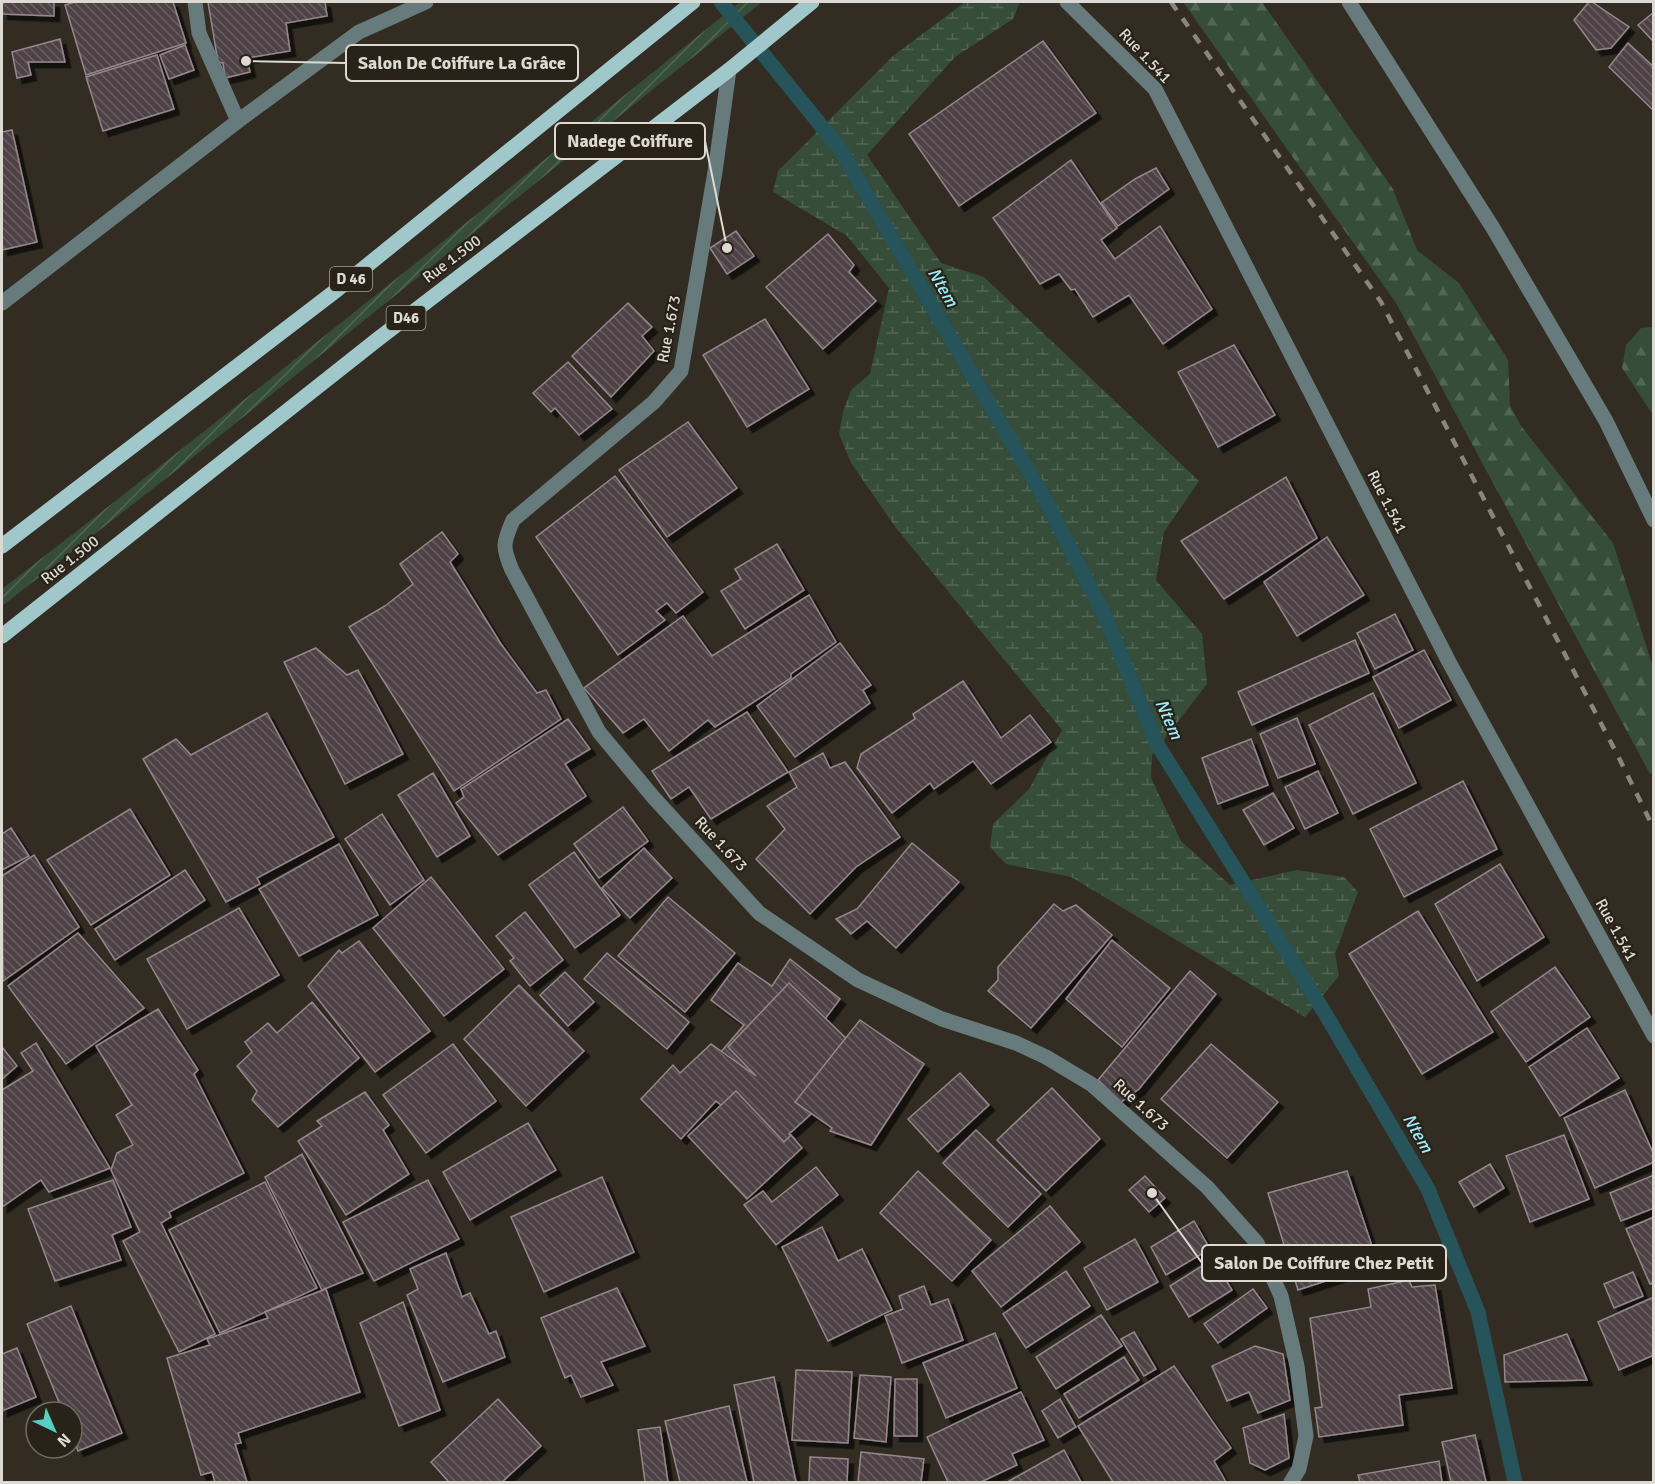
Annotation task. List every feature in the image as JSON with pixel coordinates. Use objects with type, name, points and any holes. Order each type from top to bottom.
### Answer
[{"type":"main road","name":"D 46","points":[[2,546],[338,289],[693,2]]},
{"type":"main road","name":"Rue 1.500","points":[[2,636],[387,332],[729,70],[812,2]]},
{"type":"street","points":[[195,2],[200,33],[238,121]]},
{"type":"street","points":[[2,303],[238,121],[359,32],[426,2]]},
{"type":"street","name":"Rue 1.541","points":[[1067,2],[1155,89],[1449,662],[1653,1036]]},
{"type":"street","points":[[1349,2],[1493,228],[1606,422],[1653,520]]},
{"type":"street","name":"Rue 1.673","points":[[729,70],[715,172],[681,372],[654,402],[513,520],[504,540],[506,556],[599,732],[654,798],[759,913],[858,980],[942,1019],[1016,1043],[1046,1057],[1091,1084],[1207,1187],[1257,1243],[1281,1296],[1297,1366],[1306,1436],[1299,1469],[1291,1482]]},
{"type":"green space","points":[[740,2],[762,2],[182,466],[2,606],[2,589],[281,371]]},
{"type":"green space","points":[[965,2],[1020,2],[1013,19],[955,57],[867,155],[941,263],[984,277],[1199,481],[1164,532],[1156,580],[1202,634],[1207,684],[1152,755],[1151,778],[1181,841],[1230,885],[1297,870],[1344,877],[1358,892],[1335,954],[1339,976],[1305,1017],[1071,877],[1006,864],[990,847],[993,824],[1029,789],[1062,730],[896,528],[851,463],[839,434],[843,412],[851,390],[870,374],[889,288],[847,236],[773,192],[778,171],[893,56]]},
{"type":"green space","points":[[1183,2],[1262,2],[1393,189],[1417,250],[1459,283],[1508,360],[1510,405],[1521,426],[1613,543],[1653,667],[1654,771],[1650,774],[1396,303]]},
{"type":"green space","points":[[1654,327],[1653,415],[1622,368],[1626,345],[1641,328]]},
{"type":"building","points":[[2,2],[54,2],[54,16],[2,14]]},
{"type":"building","points":[[75,2],[173,2],[186,43],[86,75],[65,5]]},
{"type":"building","points":[[208,2],[325,2],[327,16],[286,23],[290,51],[247,58],[250,72],[225,78],[223,63],[218,62]]},
{"type":"building","points":[[1589,2],[1629,27],[1611,48],[1596,50],[1574,20]]},
{"type":"building","points":[[1654,12],[1654,42],[1638,25]]},
{"type":"building","points":[[60,39],[65,62],[28,62],[31,75],[17,78],[12,52]]},
{"type":"building","points":[[1043,41],[1096,113],[959,206],[909,134]]},
{"type":"building","points":[[1628,43],[1654,67],[1654,111],[1609,67]]},
{"type":"building","points":[[185,45],[194,70],[169,79],[160,55]]},
{"type":"building","points":[[157,55],[174,109],[103,131],[86,77]]},
{"type":"building","points":[[12,130],[37,242],[2,250],[2,132]]},
{"type":"building","points":[[1071,160],[1117,228],[1101,240],[1115,259],[1160,226],[1212,309],[1163,344],[1129,295],[1093,317],[1075,289],[1071,290],[1059,274],[1040,284],[993,218]]},
{"type":"building","points":[[1156,168],[1169,189],[1118,226],[1101,203],[1135,179]]},
{"type":"building","points":[[736,231],[754,256],[727,274],[710,248]]},
{"type":"building","points":[[828,234],[854,265],[849,272],[876,301],[823,349],[766,287]]},
{"type":"building","points":[[628,303],[652,327],[642,336],[654,351],[611,397],[572,356]]},
{"type":"building","points":[[765,319],[809,389],[747,427],[703,355]]},
{"type":"building","points":[[1234,345],[1275,415],[1218,447],[1178,372]]},
{"type":"building","points":[[568,362],[612,409],[579,435],[555,408],[551,412],[533,393]]},
{"type":"building","points":[[688,422],[737,488],[667,537],[619,470]]},
{"type":"building","points":[[615,476],[703,592],[676,613],[667,603],[656,611],[665,620],[618,655],[536,537]]},
{"type":"building","points":[[1286,477],[1317,538],[1224,599],[1181,541]]},
{"type":"building","points":[[442,532],[458,554],[450,562],[501,644],[537,693],[546,690],[561,719],[454,791],[349,627],[385,606],[413,584],[400,564]]},
{"type":"building","points":[[1327,537],[1364,595],[1297,636],[1264,582]]},
{"type":"building","points":[[777,544],[804,590],[745,629],[721,591],[741,579],[735,569]]},
{"type":"building","points":[[809,595],[836,642],[791,674],[791,678],[715,727],[708,720],[669,751],[644,719],[623,733],[584,688],[683,616],[712,656]]},
{"type":"building","points":[[1395,614],[1413,650],[1375,669],[1357,633]]},
{"type":"building","points":[[1355,640],[1369,673],[1252,725],[1238,692]]},
{"type":"building","points":[[840,643],[871,685],[863,690],[870,703],[795,757],[757,706]]},
{"type":"building","points":[[316,648],[347,675],[358,670],[403,754],[345,784],[284,662]]},
{"type":"building","points":[[1424,650],[1451,700],[1399,728],[1373,677]]},
{"type":"building","points":[[963,681],[1001,738],[1030,715],[1051,742],[991,784],[973,761],[934,789],[930,783],[892,813],[857,768],[861,754],[915,719],[913,714]]},
{"type":"building","points":[[1373,693],[1416,783],[1353,814],[1309,725]]},
{"type":"building","points":[[747,712],[788,772],[711,819],[689,787],[671,799],[652,771]]},
{"type":"building","points":[[267,713],[334,837],[257,878],[260,884],[226,902],[143,759],[176,739],[191,755]]},
{"type":"building","points":[[1297,718],[1315,764],[1278,778],[1260,734]]},
{"type":"building","points":[[568,719],[590,749],[565,764],[586,796],[498,855],[456,803],[464,797],[461,789]]},
{"type":"building","points":[[1251,739],[1268,785],[1218,804],[1202,758]]},
{"type":"building","points":[[823,753],[830,768],[845,762],[900,837],[856,867],[810,914],[756,859],[785,829],[767,806],[797,787],[789,772]]},
{"type":"building","points":[[1318,771],[1338,813],[1305,829],[1285,787]]},
{"type":"building","points":[[433,773],[470,836],[437,857],[398,795]]},
{"type":"building","points":[[1463,781],[1497,849],[1404,897],[1370,829]]},
{"type":"building","points":[[1273,793],[1294,828],[1264,845],[1243,810]]},
{"type":"building","points":[[623,807],[648,841],[599,878],[574,844]]},
{"type":"building","points":[[130,809],[170,875],[91,925],[47,860]]},
{"type":"building","points":[[382,814],[424,880],[390,905],[345,839]]},
{"type":"building","points":[[11,828],[29,856],[2,870],[2,834]]},
{"type":"building","points":[[912,843],[959,882],[896,948],[867,921],[851,934],[836,919],[857,909]]},
{"type":"building","points":[[339,844],[378,915],[299,956],[259,889]]},
{"type":"building","points":[[644,848],[672,878],[630,918],[602,888]]},
{"type":"building","points":[[574,852],[620,915],[575,948],[529,885]]},
{"type":"building","points":[[34,855],[79,927],[3,981],[2,876]]},
{"type":"building","points":[[1500,864],[1544,937],[1477,981],[1435,904]]},
{"type":"building","points":[[185,870],[205,900],[115,960],[95,929]]},
{"type":"building","points":[[431,877],[504,969],[444,1016],[373,928]]},
{"type":"building","points":[[668,897],[735,953],[685,1012],[618,956]]},
{"type":"building","points":[[1054,904],[1063,911],[1076,905],[1112,935],[1031,1028],[988,991],[998,980],[998,967]]},
{"type":"building","points":[[239,908],[279,975],[187,1029],[147,959]]},
{"type":"building","points":[[1418,911],[1493,1032],[1422,1074],[1349,954]]},
{"type":"building","points":[[525,912],[563,960],[530,986],[510,961],[514,958],[496,936]]},
{"type":"building","points":[[78,933],[144,1008],[66,1064],[8,986]]},
{"type":"building","points":[[1112,940],[1170,988],[1122,1047],[1066,999]]},
{"type":"building","points":[[359,941],[430,1031],[375,1072],[308,986],[339,950],[342,953]]},
{"type":"building","points":[[607,953],[689,1022],[667,1049],[584,979]]},
{"type":"building","points":[[790,959],[840,999],[771,1091],[719,1054],[744,1025],[711,1000],[738,963],[772,986]]},
{"type":"building","points":[[1555,967],[1590,1017],[1526,1062],[1491,1012]]},
{"type":"building","points":[[1190,971],[1216,994],[1139,1089],[1121,1102],[1098,1080]]},
{"type":"building","points":[[565,972],[594,1002],[568,1026],[540,995]]},
{"type":"building","points":[[789,983],[856,1048],[843,1060],[852,1069],[825,1110],[820,1106],[789,1134],[795,1139],[782,1155],[716,1101],[681,1139],[641,1099],[673,1065],[680,1073],[711,1044],[756,1076],[728,1047]]},
{"type":"building","points":[[519,985],[584,1051],[526,1106],[464,1039]]},
{"type":"building","points":[[312,1002],[359,1058],[278,1127],[252,1100],[257,1091],[237,1066],[252,1052],[245,1042],[268,1023],[277,1033]]},
{"type":"building","points":[[158,1009],[198,1070],[194,1074],[244,1173],[169,1212],[171,1217],[161,1223],[215,1334],[179,1352],[123,1241],[140,1232],[111,1170],[117,1153],[133,1145],[116,1115],[132,1105],[96,1046]]},
{"type":"building","points":[[860,1020],[924,1064],[871,1145],[830,1131],[832,1128],[795,1102]]},
{"type":"building","points":[[1587,1028],[1619,1078],[1560,1116],[1529,1067]]},
{"type":"building","points":[[36,1043],[110,1168],[49,1192],[41,1180],[2,1207],[2,1090],[33,1071],[21,1053]]},
{"type":"building","points":[[453,1044],[496,1101],[426,1153],[383,1095]]},
{"type":"building","points":[[1211,1044],[1278,1102],[1227,1158],[1161,1099]]},
{"type":"building","points":[[2,1047],[17,1066],[2,1079]]},
{"type":"building","points":[[960,1073],[989,1105],[938,1152],[908,1119]]},
{"type":"building","points":[[1052,1088],[1100,1139],[1046,1191],[997,1140]]},
{"type":"building","points":[[1625,1090],[1654,1155],[1654,1162],[1595,1188],[1564,1118]]},
{"type":"building","points":[[736,1091],[784,1142],[791,1135],[802,1148],[747,1199],[688,1136]]},
{"type":"building","points":[[365,1092],[389,1125],[383,1130],[409,1174],[346,1215],[298,1141],[322,1126],[317,1121]]},
{"type":"building","points":[[528,1123],[556,1170],[470,1220],[443,1172]]},
{"type":"building","points":[[976,1130],[1041,1194],[1008,1227],[943,1163]]},
{"type":"building","points":[[1564,1135],[1589,1199],[1530,1222],[1506,1156]]},
{"type":"building","points":[[302,1154],[363,1273],[322,1290],[265,1177]]},
{"type":"building","points":[[1490,1164],[1504,1188],[1474,1207],[1459,1182]]},
{"type":"building","points":[[816,1167],[838,1195],[776,1245],[744,1205],[763,1191],[772,1202]]},
{"type":"building","points":[[918,1171],[991,1240],[952,1281],[880,1213]]},
{"type":"building","points":[[1347,1171],[1378,1264],[1298,1290],[1268,1193]]},
{"type":"building","points":[[1654,1175],[1654,1208],[1621,1221],[1610,1193]]},
{"type":"building","points":[[1145,1176],[1165,1198],[1149,1212],[1129,1190]]},
{"type":"building","points":[[602,1177],[634,1252],[544,1292],[511,1217]]},
{"type":"building","points":[[113,1180],[131,1227],[112,1235],[121,1260],[55,1281],[28,1209]]},
{"type":"building","points":[[428,1180],[459,1239],[374,1281],[343,1222]]},
{"type":"building","points":[[265,1182],[317,1288],[220,1333],[169,1230]]},
{"type":"building","points":[[1050,1206],[1080,1242],[1001,1307],[972,1271]]},
{"type":"building","points":[[1654,1217],[1654,1283],[1650,1284],[1626,1229]]},
{"type":"building","points":[[1194,1221],[1210,1249],[1166,1275],[1151,1247]]},
{"type":"building","points":[[822,1227],[838,1261],[862,1249],[892,1310],[828,1341],[782,1247]]},
{"type":"building","points":[[1135,1239],[1158,1282],[1107,1310],[1084,1268]]},
{"type":"building","points":[[446,1253],[462,1297],[470,1293],[489,1334],[496,1331],[505,1357],[443,1382],[407,1295],[418,1289],[410,1269]]},
{"type":"building","points":[[1213,1259],[1232,1290],[1189,1317],[1170,1286]]},
{"type":"building","points":[[1066,1271],[1090,1306],[1026,1348],[1003,1314]]},
{"type":"building","points":[[1633,1272],[1643,1296],[1614,1308],[1604,1284]]},
{"type":"building","points":[[1409,1280],[1412,1287],[1435,1285],[1452,1388],[1399,1395],[1403,1425],[1319,1437],[1315,1408],[1322,1407],[1310,1318],[1371,1307],[1368,1289]]},
{"type":"building","points":[[924,1286],[931,1305],[948,1299],[963,1340],[902,1363],[885,1316],[903,1309],[899,1296]]},
{"type":"building","points":[[617,1288],[645,1346],[601,1362],[613,1385],[581,1397],[571,1375],[565,1378],[541,1318]]},
{"type":"building","points":[[326,1289],[360,1392],[238,1433],[241,1443],[235,1444],[247,1482],[215,1482],[212,1472],[201,1475],[167,1358],[210,1345],[207,1339],[268,1318],[265,1312]]},
{"type":"building","points":[[1253,1289],[1267,1308],[1218,1343],[1204,1324]]},
{"type":"building","points":[[1654,1297],[1654,1355],[1619,1370],[1598,1322]]},
{"type":"building","points":[[403,1302],[440,1410],[399,1426],[360,1323]]},
{"type":"building","points":[[71,1306],[122,1433],[84,1449],[84,1400],[58,1400],[27,1324]]},
{"type":"building","points":[[1101,1315],[1122,1346],[1056,1389],[1036,1357]]},
{"type":"building","points":[[1134,1332],[1156,1369],[1144,1376],[1121,1339]]},
{"type":"building","points":[[995,1333],[1017,1388],[946,1418],[923,1363]]},
{"type":"building","points":[[1567,1334],[1587,1380],[1505,1382],[1504,1355]]},
{"type":"building","points":[[1255,1346],[1283,1354],[1290,1400],[1258,1413],[1249,1392],[1227,1401],[1212,1366]]},
{"type":"building","points":[[17,1348],[36,1397],[2,1411],[2,1354]]},
{"type":"building","points":[[1124,1357],[1139,1380],[1079,1418],[1064,1394]]},
{"type":"building","points":[[1174,1366],[1231,1448],[1214,1461],[1226,1482],[1113,1482],[1078,1426]]},
{"type":"building","points":[[796,1370],[852,1372],[848,1443],[792,1440]]},
{"type":"building","points":[[860,1375],[891,1377],[886,1442],[854,1438]]},
{"type":"building","points":[[774,1377],[796,1482],[754,1482],[734,1385]]},
{"type":"building","points":[[895,1379],[917,1379],[917,1436],[894,1436]]},
{"type":"building","points":[[1021,1392],[1044,1440],[1012,1454],[1017,1465],[981,1482],[948,1482],[927,1437]]},
{"type":"building","points":[[498,1399],[541,1446],[502,1482],[449,1482],[431,1462]]},
{"type":"building","points":[[1060,1399],[1076,1427],[1058,1438],[1042,1411]]},
{"type":"building","points":[[729,1406],[747,1482],[680,1482],[665,1421]]},
{"type":"building","points":[[1284,1414],[1289,1458],[1265,1470],[1250,1463],[1243,1428]]},
{"type":"building","points":[[660,1427],[668,1482],[645,1482],[638,1430]]},
{"type":"building","points":[[1475,1435],[1486,1482],[1451,1482],[1442,1442]]},
{"type":"building","points":[[1064,1450],[1081,1482],[1009,1482],[1009,1481]]},
{"type":"building","points":[[861,1452],[924,1459],[921,1482],[858,1482]]},
{"type":"building","points":[[810,1457],[848,1459],[847,1482],[809,1482]]},
{"type":"building","points":[[1439,1461],[1442,1482],[1360,1482],[1358,1475]]},
{"type":"waterway","name":"Ntem","points":[[721,2],[840,149],[1045,499],[1105,616],[1157,744],[1326,1015],[1428,1189],[1478,1312],[1515,1482]]},
{"type":"railway","points":[[1171,2],[1381,302],[1654,829]]},
{"type":"place","name":"Salon De Coiffure La Grâce","points":[[246,61]]},
{"type":"place","name":"Nadege Coiffure","points":[[727,248]]},
{"type":"place","name":"Salon De Coiffure Chez Petit","points":[[1152,1193]]}]
